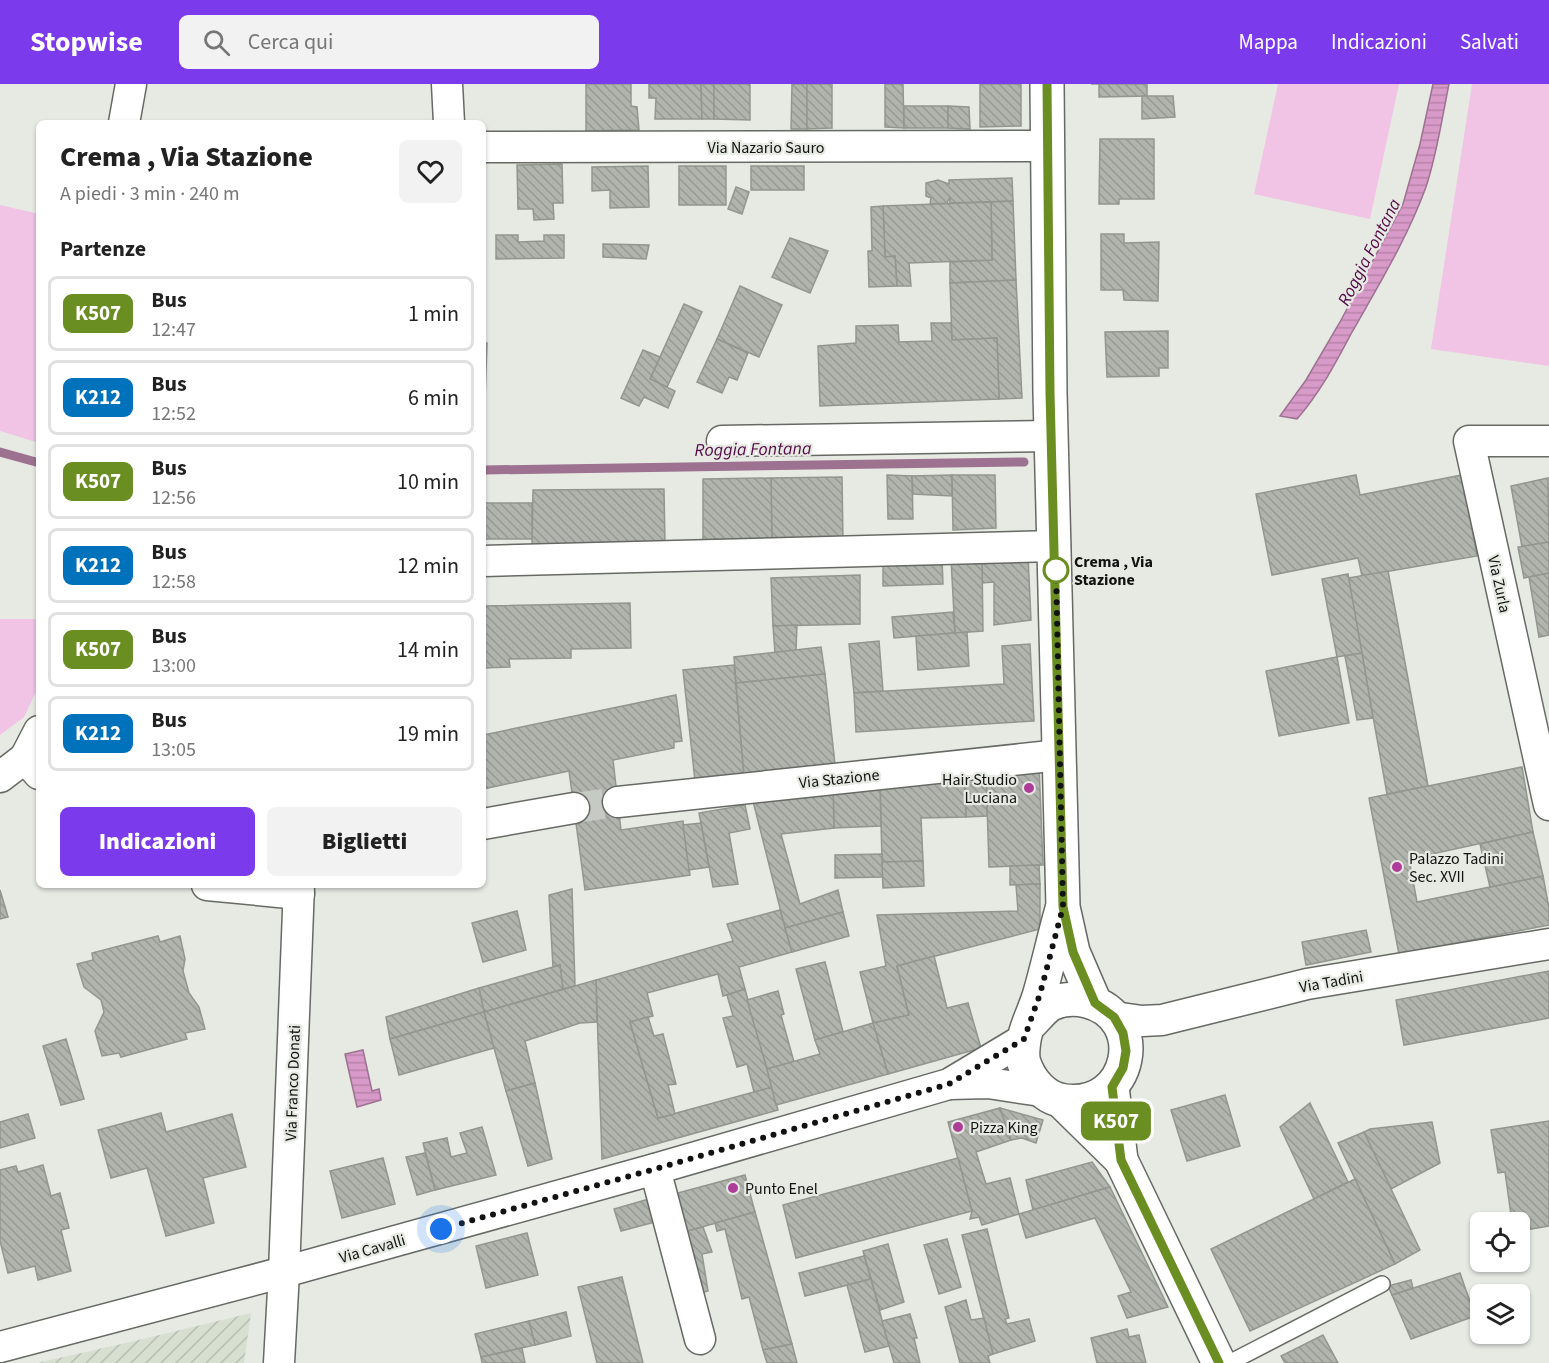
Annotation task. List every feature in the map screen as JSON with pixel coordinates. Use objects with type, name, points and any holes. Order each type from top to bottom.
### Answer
[{"type":"street","points":[[124,120],[131,84]]},
{"type":"street","points":[[447,84],[449,120]]},
{"type":"street","points":[[1047,84],[1052,435],[1063,907],[1073,952],[1105,1010],[1123,1033],[1126,1051],[1123,1068],[1112,1087],[1098,1097],[1079,1103],[1051,1096]]},
{"type":"street","name":"Via Nazario Sauro","points":[[486,147],[1048,146]]},
{"type":"street","points":[[722,441],[1052,435]]},
{"type":"street","name":"Via Zurla","points":[[1549,441],[1469,441],[1549,805]]},
{"type":"street","points":[[486,561],[1055,546]]},
{"type":"street","points":[[0,777],[32,766],[36,746]]},
{"type":"street","name":"Via Stazione","points":[[618,802],[1060,755]]},
{"type":"street","points":[[486,823],[574,808]]},
{"type":"street","name":"Via Franco Donati","points":[[276,888],[299,889],[279,1363]]},
{"type":"street","points":[[1063,907],[1027,1031],[1023,1060],[1029,1077],[1121,1160]]},
{"type":"street","name":"Via Tadini","points":[[1105,1010],[1142,1022],[1162,1020],[1307,984],[1549,944]]},
{"type":"street","points":[[1027,1031],[1050,1005],[1068,999],[1078,999],[1105,1010]]},
{"type":"street","name":"Via Cavalli","points":[[949,1084],[1027,1031]]},
{"type":"street","name":"Via Cavalli","points":[[0,1347],[284,1272],[655,1169],[949,1084],[988,1083],[1051,1096]]},
{"type":"street","points":[[1112,1087],[1121,1160],[1219,1363]]},
{"type":"street","points":[[655,1169],[700,1339]]},
{"type":"lane","points":[[1229,1363],[1382,1284]]},
{"type":"shaded area","points":[[1278,84],[1399,84],[1370,219],[1254,194]]},
{"type":"shaded area","points":[[1433,84],[1449,84],[1430,174],[1410,225],[1382,280],[1320,389],[1297,419],[1280,416],[1306,380],[1340,322],[1403,204],[1420,144]]},
{"type":"shaded area","points":[[1472,84],[1549,84],[1549,366],[1431,349]]},
{"type":"shaded area","points":[[0,205],[36,213],[36,442],[0,431]]},
{"type":"shaded area","points":[[0,619],[36,619],[36,691],[24,717],[0,735]]},
{"type":"shaded area","points":[[363,1050],[372,1091],[379,1089],[381,1100],[357,1107],[345,1054]]},
{"type":"shaded area","points":[[251,1313],[244,1363],[37,1363],[130,1342]]},
{"type":"building","points":[[586,84],[631,84],[631,106],[637,107],[639,130],[586,131]]},
{"type":"building","points":[[649,84],[701,84],[702,119],[655,119],[656,98],[649,98]]},
{"type":"building","points":[[701,84],[714,84],[714,119],[702,119]]},
{"type":"building","points":[[714,84],[750,84],[750,120],[714,119]]},
{"type":"building","points":[[792,84],[807,84],[807,129],[791,129]]},
{"type":"building","points":[[807,84],[832,84],[832,128],[807,129]]},
{"type":"building","points":[[885,84],[903,84],[904,128],[885,127]]},
{"type":"building","points":[[980,84],[1021,84],[1021,126],[980,127]]},
{"type":"building","points":[[1099,84],[1147,84],[1147,96],[1099,97]]},
{"type":"building","points":[[1142,96],[1173,96],[1175,117],[1142,119]]},
{"type":"building","points":[[904,106],[948,106],[948,128],[904,128]]},
{"type":"building","points":[[948,106],[969,107],[970,129],[948,128]]},
{"type":"building","points":[[1100,139],[1154,139],[1154,199],[1119,199],[1119,204],[1099,204]]},
{"type":"building","points":[[562,164],[563,203],[553,203],[554,219],[534,220],[533,209],[518,209],[517,165]]},
{"type":"building","points":[[648,166],[649,207],[610,208],[610,190],[592,191],[592,167]]},
{"type":"building","points":[[679,166],[726,166],[726,205],[679,205]]},
{"type":"building","points":[[751,166],[804,166],[804,190],[751,190]]},
{"type":"building","points":[[1012,178],[1013,201],[950,203],[950,197],[947,203],[930,204],[931,198],[926,196],[926,183],[938,180],[949,184],[949,180]]},
{"type":"building","points":[[736,187],[749,192],[742,214],[728,209]]},
{"type":"building","points":[[1013,201],[1016,280],[950,283],[950,262],[992,260],[991,202]]},
{"type":"building","points":[[991,202],[992,260],[909,263],[911,286],[897,286],[895,256],[885,257],[883,206]]},
{"type":"building","points":[[883,206],[885,257],[895,256],[897,286],[869,287],[868,251],[872,251],[871,207]]},
{"type":"building","points":[[1101,234],[1124,234],[1124,243],[1159,242],[1158,301],[1124,300],[1123,290],[1101,290]]},
{"type":"building","points":[[496,235],[518,235],[518,242],[544,241],[544,235],[564,235],[564,258],[496,259]]},
{"type":"building","points":[[790,238],[828,251],[810,293],[772,277]]},
{"type":"building","points":[[603,244],[649,245],[646,259],[603,257]]},
{"type":"building","points":[[1016,280],[1022,398],[999,399],[997,338],[952,340],[950,283]]},
{"type":"building","points":[[740,286],[782,305],[759,357],[717,339]]},
{"type":"building","points":[[684,304],[702,312],[667,387],[650,379]]},
{"type":"building","points":[[931,323],[951,323],[952,340],[997,338],[999,399],[820,406],[818,346],[856,343],[856,326],[898,325],[899,342],[932,341]]},
{"type":"building","points":[[1168,331],[1168,368],[1159,368],[1159,376],[1107,377],[1105,332]]},
{"type":"building","points":[[717,339],[748,353],[737,380],[729,377],[722,393],[697,382]]},
{"type":"building","points":[[643,350],[660,357],[650,379],[675,391],[668,408],[644,397],[639,406],[621,398]]},
{"type":"building","points":[[887,475],[912,476],[913,519],[888,519]]},
{"type":"building","points":[[952,475],[952,496],[913,494],[912,476]]},
{"type":"building","points":[[952,475],[995,475],[996,528],[953,530]]},
{"type":"building","points":[[1356,475],[1360,495],[1462,475],[1477,556],[1362,576],[1358,558],[1272,575],[1256,494]]},
{"type":"building","points":[[842,477],[843,541],[772,543],[771,478]]},
{"type":"building","points":[[771,478],[772,543],[703,542],[703,479]]},
{"type":"building","points":[[1548,478],[1549,542],[1522,547],[1511,486]]},
{"type":"building","points":[[664,489],[665,545],[532,545],[533,490]]},
{"type":"building","points":[[486,503],[532,503],[532,539],[486,539]]},
{"type":"building","points":[[1549,542],[1549,573],[1524,578],[1518,547]]},
{"type":"building","points":[[1028,556],[1031,620],[994,625],[994,582],[982,583],[982,558]]},
{"type":"building","points":[[982,558],[983,631],[955,633],[951,559]]},
{"type":"building","points":[[942,559],[943,584],[883,586],[883,561]]},
{"type":"building","points":[[1388,571],[1428,786],[1387,794],[1348,578]]},
{"type":"building","points":[[1549,573],[1549,635],[1539,637],[1529,577]]},
{"type":"building","points":[[1348,574],[1362,653],[1337,657],[1322,579]]},
{"type":"building","points":[[860,575],[860,624],[773,626],[771,578]]},
{"type":"building","points":[[630,603],[631,648],[571,649],[571,658],[509,659],[510,667],[486,668],[486,606]]},
{"type":"building","points":[[953,612],[955,633],[894,638],[892,617]]},
{"type":"building","points":[[797,625],[796,651],[775,653],[773,626]]},
{"type":"building","points":[[967,632],[969,666],[918,670],[916,636]]},
{"type":"building","points":[[879,641],[883,691],[854,693],[849,644]]},
{"type":"building","points":[[1030,644],[1034,721],[856,732],[854,693],[1004,684],[1002,646]]},
{"type":"building","points":[[821,647],[825,674],[736,683],[734,657]]},
{"type":"building","points":[[1362,653],[1373,718],[1357,720],[1345,656]]},
{"type":"building","points":[[1337,657],[1349,723],[1279,736],[1266,671]]},
{"type":"building","points":[[734,665],[744,775],[695,781],[683,670]]},
{"type":"building","points":[[825,674],[835,764],[744,775],[736,683]]},
{"type":"building","points":[[676,695],[682,741],[674,742],[674,748],[613,760],[621,830],[683,821],[690,875],[585,890],[569,771],[486,788],[486,734]]},
{"type":"building","points":[[1039,765],[1043,865],[989,867],[986,771]]},
{"type":"building","name":"Palazzo Tadini Sec. XVII","points":[[1522,767],[1533,832],[1409,859],[1417,902],[1543,876],[1549,908],[1549,925],[1399,954],[1369,798]]},
{"type":"building","points":[[986,771],[987,816],[966,817],[964,774]]},
{"type":"building","points":[[964,774],[966,817],[921,818],[923,861],[882,862],[880,783]]},
{"type":"building","points":[[880,783],[881,826],[834,828],[833,786]]},
{"type":"building","points":[[833,786],[834,828],[781,834],[800,904],[838,890],[843,912],[785,928],[753,801]]},
{"type":"building","points":[[745,805],[750,829],[729,833],[738,884],[713,887],[699,813]]},
{"type":"building","points":[[701,823],[709,867],[689,870],[683,825]]},
{"type":"building","points":[[1533,832],[1543,876],[1490,887],[1480,844]]},
{"type":"building","points":[[882,854],[883,877],[835,878],[835,855]]},
{"type":"building","points":[[923,861],[924,886],[883,888],[882,862]]},
{"type":"building","points":[[1039,865],[1040,884],[1010,885],[1010,866]]},
{"type":"building","points":[[1040,884],[1040,929],[897,966],[909,1015],[873,1023],[860,972],[886,966],[877,915],[1018,911],[1016,885]]},
{"type":"building","points":[[572,889],[575,986],[563,989],[560,965],[553,967],[549,895]]},
{"type":"building","points":[[0,890],[8,917],[0,919]]},
{"type":"building","points":[[780,910],[792,952],[739,967],[745,989],[723,996],[718,974],[647,993],[653,1016],[630,1022],[658,1118],[772,1087],[778,1110],[602,1159],[596,980],[733,941],[727,924]]},
{"type":"building","points":[[517,911],[526,950],[483,962],[472,923]]},
{"type":"building","points":[[843,912],[849,936],[792,952],[785,928]]},
{"type":"building","points":[[1366,930],[1371,952],[1306,965],[1302,942]]},
{"type":"building","points":[[158,936],[160,942],[180,936],[185,959],[183,971],[189,993],[199,1007],[205,1029],[185,1033],[187,1039],[121,1057],[119,1053],[102,1056],[95,1031],[104,1012],[101,1000],[84,987],[77,964],[93,960],[92,953]]},
{"type":"building","points":[[934,956],[947,1008],[968,1003],[981,1048],[888,1074],[873,1023],[909,1015],[897,966]]},
{"type":"building","points":[[825,962],[843,1032],[815,1040],[796,969]]},
{"type":"building","points":[[560,965],[563,989],[484,1012],[479,988]]},
{"type":"building","points":[[1549,971],[1549,1018],[1404,1045],[1396,1000]]},
{"type":"building","points":[[596,980],[597,1022],[580,1023],[525,1041],[535,1083],[506,1091],[484,1012]]},
{"type":"building","points":[[479,988],[484,1012],[390,1039],[386,1017]]},
{"type":"building","points":[[745,989],[772,1087],[754,1092],[747,1064],[737,1067],[723,1018],[733,1016],[727,995]]},
{"type":"building","points":[[778,991],[784,1014],[781,1015],[794,1062],[767,1069],[747,1000]]},
{"type":"building","points":[[484,1012],[494,1048],[399,1075],[390,1039]]},
{"type":"building","points":[[648,1017],[654,1036],[663,1034],[676,1084],[668,1085],[675,1114],[658,1118],[630,1022]]},
{"type":"building","points":[[873,1023],[888,1074],[776,1105],[767,1069],[820,1054],[815,1040]]},
{"type":"building","points":[[66,1039],[84,1099],[61,1105],[43,1046]]},
{"type":"building","points":[[535,1083],[552,1159],[528,1166],[506,1091]]},
{"type":"building","points":[[1225,1095],[1240,1146],[1187,1161],[1171,1110]]},
{"type":"building","points":[[1310,1103],[1348,1182],[1314,1199],[1280,1127]]},
{"type":"building","points":[[1000,1108],[1011,1140],[976,1152],[986,1184],[1010,1178],[1019,1214],[982,1225],[979,1217],[970,1219],[972,1211],[948,1122]]},
{"type":"building","points":[[1000,1108],[1043,1120],[1036,1143],[1022,1138],[1011,1140]]},
{"type":"building","points":[[161,1113],[166,1132],[232,1114],[246,1167],[203,1178],[214,1223],[166,1236],[147,1168],[111,1178],[98,1130]]},
{"type":"building","points":[[28,1114],[35,1138],[0,1148],[0,1122]]},
{"type":"building","points":[[1549,1121],[1549,1226],[1530,1229],[1530,1212],[1511,1212],[1505,1172],[1498,1173],[1491,1130]]},
{"type":"building","points":[[1432,1122],[1440,1163],[1391,1189],[1364,1132],[1370,1129]]},
{"type":"building","points":[[482,1127],[496,1175],[435,1190],[423,1143],[447,1138],[451,1157],[467,1153],[460,1133]]},
{"type":"building","points":[[1364,1132],[1420,1250],[1395,1264],[1338,1143]]},
{"type":"building","points":[[425,1153],[435,1190],[417,1195],[406,1157]]},
{"type":"building","points":[[383,1158],[395,1204],[342,1218],[330,1171]]},
{"type":"building","points":[[958,1158],[972,1211],[796,1258],[783,1205]]},
{"type":"building","points":[[1092,1162],[1110,1187],[1033,1210],[1026,1180]]},
{"type":"building","points":[[43,1165],[51,1196],[60,1193],[69,1228],[61,1230],[71,1271],[38,1280],[35,1266],[8,1273],[0,1241],[0,1170],[16,1166],[18,1172]]},
{"type":"building","points":[[745,1175],[755,1212],[684,1232],[674,1194]]},
{"type":"building","points":[[1355,1179],[1395,1264],[1250,1331],[1211,1249]]},
{"type":"building","points":[[1110,1187],[1168,1307],[1127,1318],[1118,1296],[1131,1292],[1095,1218],[1026,1238],[1019,1214]]},
{"type":"building","points":[[649,1199],[655,1222],[621,1231],[614,1209]]},
{"type":"building","points":[[755,1212],[792,1344],[763,1350],[749,1297],[742,1299],[725,1229],[717,1231],[715,1223]]},
{"type":"building","points":[[703,1227],[712,1252],[702,1254],[708,1291],[700,1293],[684,1232]]},
{"type":"building","points":[[987,1229],[1009,1318],[1005,1319],[1007,1324],[1029,1319],[1035,1341],[993,1354],[962,1235]]},
{"type":"building","points":[[527,1233],[538,1275],[486,1288],[476,1246]]},
{"type":"building","points":[[947,1239],[961,1287],[939,1294],[924,1245]]},
{"type":"building","points":[[888,1244],[904,1302],[880,1310],[863,1251]]},
{"type":"building","points":[[864,1256],[871,1279],[805,1296],[799,1273]]},
{"type":"building","points":[[1460,1273],[1470,1302],[1470,1318],[1411,1339],[1392,1295]]},
{"type":"building","points":[[622,1277],[643,1363],[597,1363],[578,1287]]},
{"type":"building","points":[[871,1279],[889,1346],[865,1352],[847,1285]]},
{"type":"building","points":[[1411,1280],[1413,1288],[1392,1295],[1388,1286]]},
{"type":"building","points":[[966,1300],[971,1320],[984,1318],[993,1354],[988,1356],[990,1363],[960,1363],[945,1307]]},
{"type":"building","points":[[566,1312],[571,1336],[535,1345],[529,1321]]},
{"type":"building","points":[[910,1314],[917,1338],[914,1338],[920,1363],[894,1363],[882,1321]]},
{"type":"building","points":[[529,1321],[535,1345],[481,1357],[475,1334]]},
{"type":"building","points":[[1127,1329],[1129,1337],[1139,1335],[1146,1363],[1097,1363],[1091,1338]]},
{"type":"building","points":[[1323,1335],[1338,1363],[1285,1363],[1281,1356]]},
{"type":"building","points":[[792,1344],[797,1363],[767,1363],[763,1350]]},
{"type":"building","points":[[522,1348],[525,1363],[482,1363],[481,1357]]},
{"type":"waterway","name":"Roggia Fontana","points":[[0,452],[36,462]]},
{"type":"waterway","name":"Roggia Fontana","points":[[486,470],[1024,462]]},
{"type":"tunnel","points":[[574,808],[618,802]]},
{"type":"bus line","name":"K507","points":[[1047,84],[1050,393],[1063,907],[1073,952],[1095,1003],[1114,1017],[1123,1033],[1126,1051],[1123,1068],[1112,1087],[1121,1160],[1219,1363]]},
{"type":"place","name":"Crema , Via Stazione","points":[[1056,570]]},
{"type":"place","name":"Hair Studio Luciana","points":[[1029,788]]},
{"type":"place","name":"Palazzo Tadini Sec. XVII","points":[[1397,867]]},
{"type":"place","name":"Pizza King","points":[[958,1127]]},
{"type":"place","name":"Punto Enel","points":[[733,1188]]},
{"type":"route","points":[[441,1229],[949,1084],[1024,1039],[1040,994],[1063,907],[1056,570]]}]
